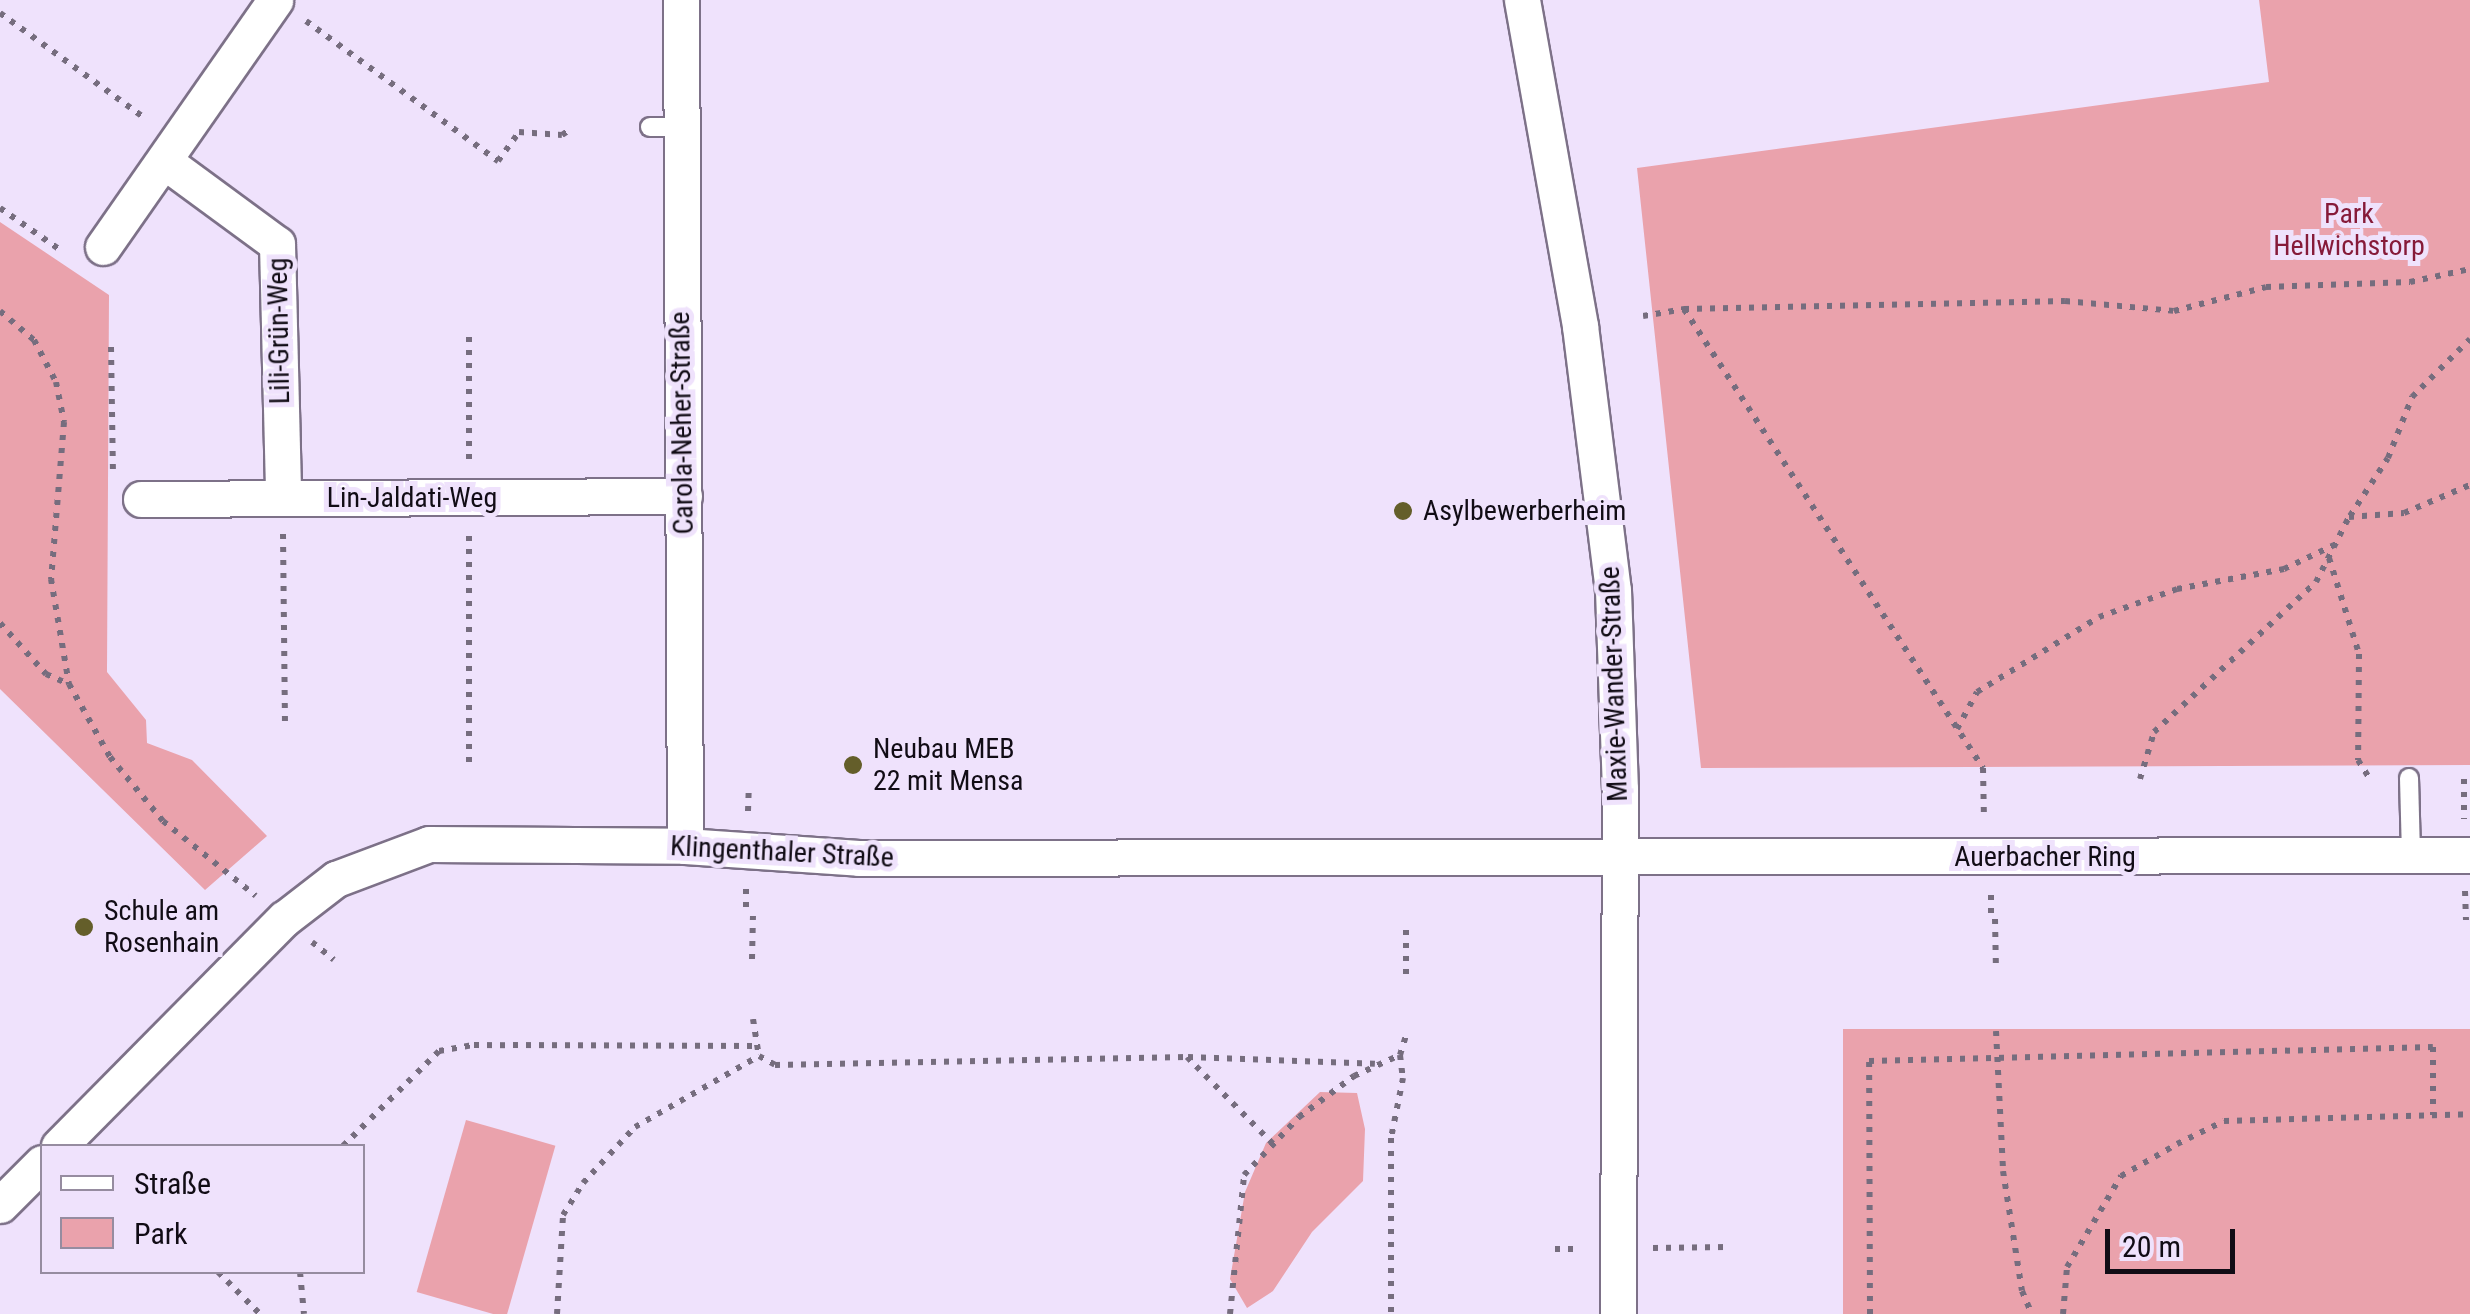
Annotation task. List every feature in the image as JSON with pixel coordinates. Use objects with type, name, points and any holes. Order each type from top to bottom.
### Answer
[{"type":"street","name":"Carola-Neher-Straße","points":[[681,0],[664,127],[684,496],[684,846]]},
{"type":"street","name":"Maxie-Wander-Straße","points":[[1522,0],[1580,326],[1613,590],[1620,858],[1618,1314]]},
{"type":"street","points":[[103,247],[170,150],[284,6]]},
{"type":"street","name":"Lili-Grün-Weg","points":[[170,150],[277,244],[283,498]]},
{"type":"street","name":"Lin-Jaldati-Weg","points":[[141,499],[684,496]]},
{"type":"street","name":"Klingenthaler Straße","points":[[60,1144],[284,919],[336,879],[430,844],[684,846],[859,858],[1620,858]]},
{"type":"street","name":"Auerbacher Ring","points":[[1620,858],[2470,855]]},
{"type":"street","points":[[0,1205],[40,1164]]},
{"type":"lane","points":[[2410,778],[2411,855]]},
{"type":"path","points":[[284,6],[498,162],[518,132],[562,136],[571,128]]},
{"type":"path","points":[[0,13],[170,150]]},
{"type":"path","points":[[0,208],[72,258],[86,236],[103,247]]},
{"type":"path","points":[[1643,316],[1684,309],[2066,301],[2174,311],[2266,287],[2410,282],[2470,270]]},
{"type":"path","points":[[1684,309],[1983,768],[1984,858]]},
{"type":"path","points":[[0,311],[34,340],[56,382],[64,422],[51,578],[69,684],[110,757],[164,821],[235,879]]},
{"type":"path","points":[[469,330],[469,763]]},
{"type":"path","points":[[2140,779],[2154,732],[2316,582],[2349,517],[2388,458],[2412,396],[2470,339]]},
{"type":"path","points":[[112,346],[113,478],[141,499]]},
{"type":"path","points":[[2349,517],[2404,512],[2470,485]]},
{"type":"path","points":[[283,498],[285,728]]},
{"type":"path","points":[[1957,729],[1977,692],[2099,616],[2177,588],[2284,569],[2335,545]]},
{"type":"path","points":[[2329,556],[2359,654],[2358,760],[2370,779]]},
{"type":"path","points":[[0,623],[46,674],[69,684]]},
{"type":"path","points":[[752,959],[753,916]]},
{"type":"path","points":[[1995,918],[1996,971]]},
{"type":"path","points":[[1406,924],[1406,974]]},
{"type":"path","points":[[753,1020],[759,1056]]},
{"type":"path","points":[[1996,1031],[2003,1171],[2022,1291],[2032,1314]]},
{"type":"path","points":[[1392,1314],[1390,1138],[1403,1078],[1400,1055],[1406,1035]]},
{"type":"path","points":[[345,1144],[438,1051],[474,1044],[757,1046]]},
{"type":"path","points":[[1870,1314],[1869,1061],[1997,1053],[2433,1047],[2433,1114]]},
{"type":"path","points":[[1230,1314],[1244,1175],[1299,1117],[1379,1064],[1400,1055]]},
{"type":"path","points":[[759,1056],[776,1065],[1187,1057],[1379,1064]]},
{"type":"path","points":[[557,1314],[563,1215],[583,1182],[635,1127],[759,1056]]},
{"type":"path","points":[[1187,1057],[1273,1144]]},
{"type":"path","points":[[2063,1314],[2067,1267],[2121,1176],[2176,1144],[2224,1122],[2470,1114]]},
{"type":"path","points":[[1556,1249],[1573,1248]]},
{"type":"path","points":[[220,1274],[260,1314]]},
{"type":"path","points":[[300,1274],[304,1314]]},
{"type":"green space","name":"Park Hellwichstorp","points":[[2259,0],[2470,0],[2470,765],[1701,768],[1637,168],[2269,82]]},
{"type":"green space","points":[[0,222],[109,295],[107,672],[146,720],[147,743],[192,760],[267,836],[205,890],[0,689]]},
{"type":"green space","points":[[1843,1029],[2470,1029],[2470,1314],[1843,1314]]},
{"type":"green space","points":[[1320,1092],[1357,1093],[1365,1129],[1363,1181],[1312,1232],[1273,1291],[1247,1308],[1230,1279],[1245,1192],[1266,1143]]},
{"type":"green space","points":[[466,1120],[555,1146],[507,1314],[493,1314],[417,1292]]},
{"type":"place","name":"Asylbewerberheim","points":[[1403,511]]},
{"type":"place","name":"Neubau MEB 22 mit Mensa","points":[[853,765]]},
{"type":"place","name":"Schule am Rosenhain","points":[[84,927]]}]
